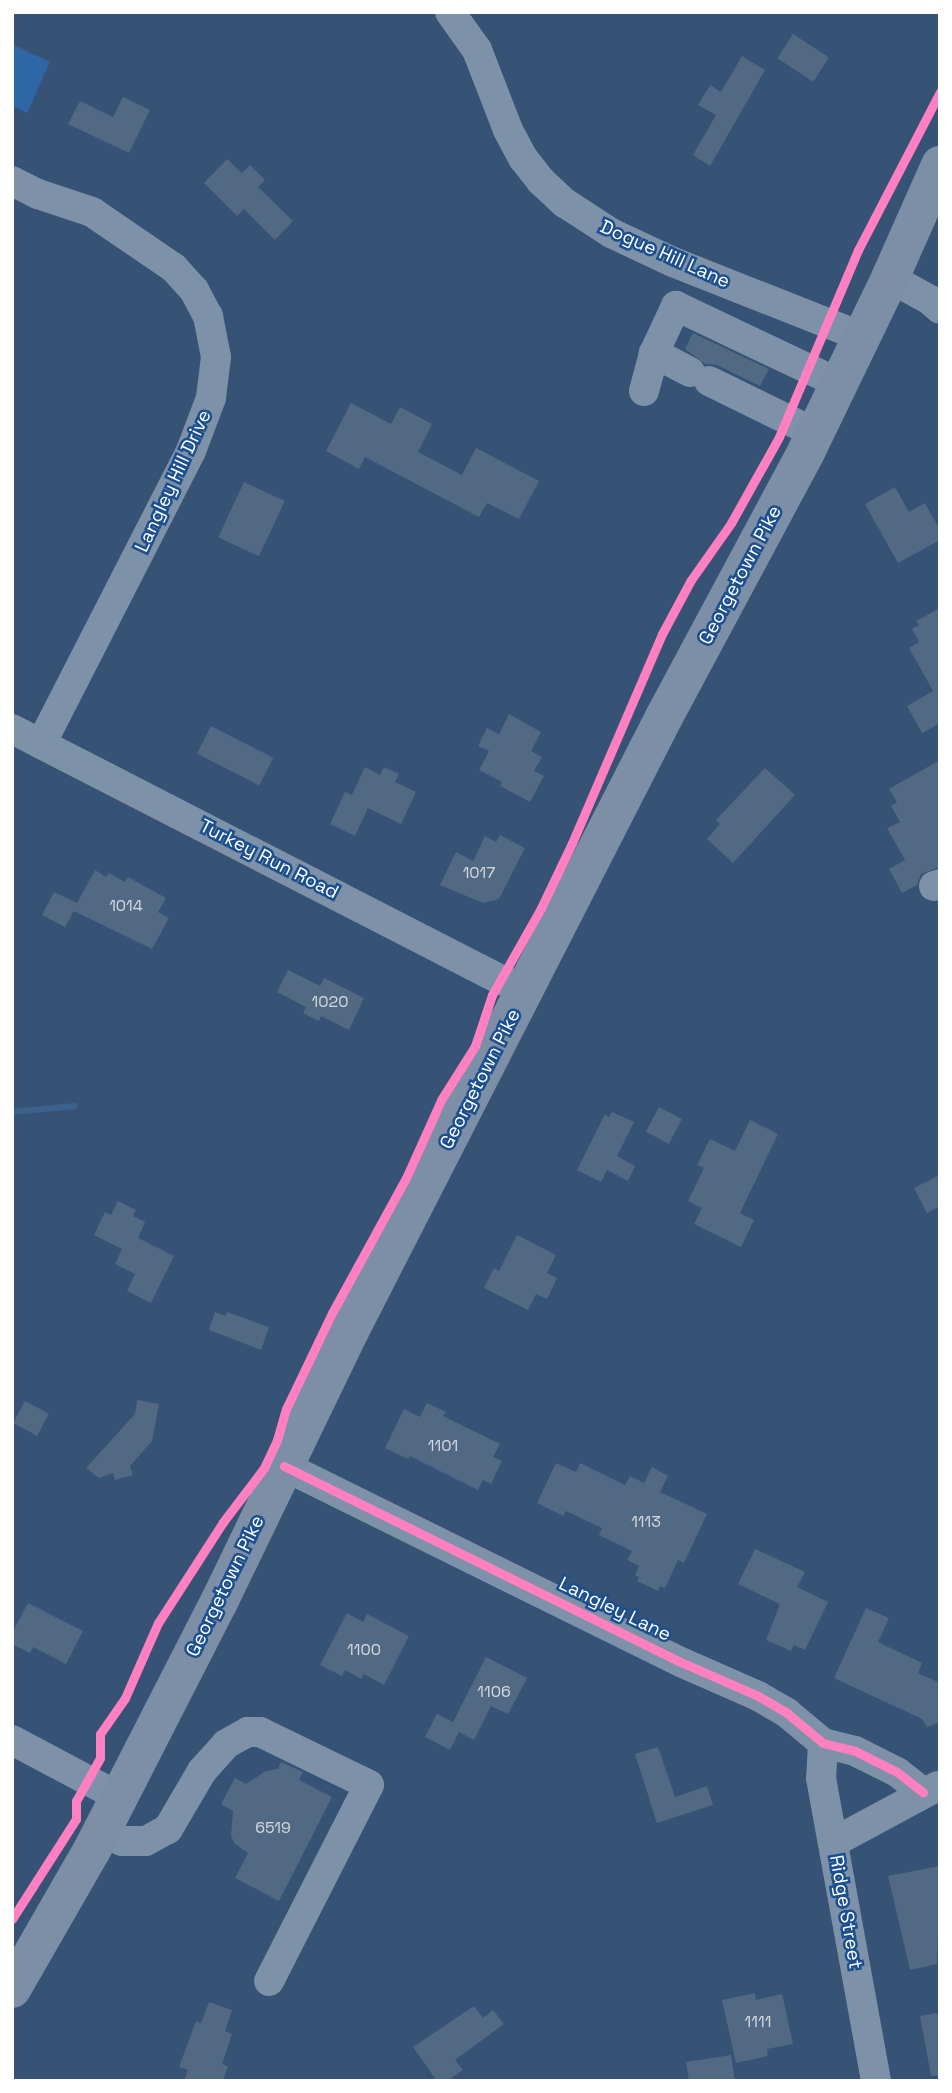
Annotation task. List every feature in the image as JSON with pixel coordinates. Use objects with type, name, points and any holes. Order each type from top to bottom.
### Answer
[{"type":"main road","name":"Georgetown Pike","points":[[12,1989],[119,1797],[664,717],[815,433],[936,183]]},
{"type":"street","name":"Dogue Hill Lane","points":[[450,12],[477,50],[508,130],[523,158],[541,181],[565,203],[611,233],[673,262],[860,336]]},
{"type":"street","name":"Langley Hill Drive","points":[[12,180],[38,194],[92,212],[174,268],[194,290],[208,316],[216,357],[211,398],[191,451],[41,744]]},
{"type":"street","points":[[890,278],[930,300],[940,309]]},
{"type":"street","points":[[644,391],[654,354],[677,306],[838,383]]},
{"type":"street","points":[[654,354],[815,433]]},
{"type":"street","name":"Turkey Run Road","points":[[12,729],[501,980],[526,988]]},
{"type":"street","name":"Langley Lane","points":[[284,1466],[683,1662],[758,1696],[787,1713],[823,1742],[855,1751],[931,1788]]},
{"type":"street","points":[[101,1832],[122,1841],[146,1841],[168,1829],[202,1771],[226,1744],[248,1732],[260,1732],[369,1785],[269,1981]]},
{"type":"street","points":[[12,1740],[119,1797]]},
{"type":"street","name":"Ridge Street","points":[[823,1742],[821,1777],[876,2081]]},
{"type":"street","points":[[834,1842],[931,1788]]},
{"type":"shaded area","points":[[12,44],[50,62],[27,113],[12,106]]},
{"type":"building","points":[[793,34],[829,57],[813,82],[777,58]]},
{"type":"building","points":[[742,56],[765,70],[710,166],[693,155],[716,115],[698,105],[710,85],[721,92]]},
{"type":"building","points":[[123,97],[150,110],[129,153],[68,124],[80,101],[113,117]]},
{"type":"building","points":[[227,159],[242,173],[250,165],[265,180],[258,187],[293,221],[275,240],[244,209],[237,216],[204,183]]},
{"type":"building","points":[[693,333],[769,369],[760,386],[717,365],[705,364],[685,349]]},
{"type":"building","points":[[351,403],[391,424],[400,407],[432,424],[418,452],[462,475],[476,448],[539,481],[519,519],[487,503],[479,517],[365,457],[359,469],[326,451]]},
{"type":"building","points":[[244,482],[285,501],[259,556],[218,537]]},
{"type":"building","points":[[895,487],[909,512],[925,503],[940,530],[940,540],[898,563],[865,504]]},
{"type":"building","points":[[940,608],[940,723],[922,733],[907,706],[933,691],[909,648],[919,642],[912,629],[919,625],[916,621]]},
{"type":"building","points":[[509,714],[541,732],[531,751],[542,757],[534,771],[544,776],[530,802],[500,786],[502,782],[479,770],[489,751],[478,746],[487,728],[499,734]]},
{"type":"building","points":[[211,726],[273,758],[259,785],[197,754]]},
{"type":"building","points":[[940,760],[940,867],[921,874],[917,885],[902,893],[889,869],[905,860],[887,828],[900,822],[891,806],[897,802],[889,789]]},
{"type":"building","points":[[365,767],[380,775],[384,767],[399,774],[395,782],[416,792],[401,824],[368,808],[355,836],[330,824],[345,792],[352,795]]},
{"type":"building","points":[[765,768],[795,795],[733,863],[707,839],[720,824],[716,820]]},
{"type":"building","points":[[500,835],[525,848],[499,899],[483,903],[440,885],[456,852],[473,861],[485,836],[496,842]]},
{"type":"building","points":[[95,870],[106,877],[109,873],[125,882],[128,877],[166,898],[158,912],[169,918],[152,949],[74,911],[65,927],[42,915],[54,892],[77,903]]},
{"type":"building","points":[[288,970],[320,986],[324,978],[364,998],[349,1030],[321,1016],[319,1021],[303,1013],[306,1007],[277,992]]},
{"type":"building","points":[[659,1107],[682,1119],[669,1144],[646,1132]]},
{"type":"building","points":[[612,1112],[634,1122],[617,1156],[635,1166],[628,1181],[607,1170],[601,1182],[577,1170],[605,1114],[609,1117]]},
{"type":"building","points":[[750,1120],[778,1134],[740,1213],[754,1220],[741,1247],[694,1224],[702,1208],[688,1201],[704,1168],[697,1165],[710,1139],[735,1151]]},
{"type":"building","points":[[940,1175],[940,1206],[927,1213],[914,1188]]},
{"type":"building","points":[[118,1201],[136,1210],[133,1216],[145,1222],[138,1238],[174,1256],[151,1303],[127,1291],[135,1274],[115,1264],[122,1249],[94,1235],[105,1212],[111,1215]]},
{"type":"building","points":[[517,1235],[556,1255],[547,1273],[557,1278],[547,1299],[536,1294],[528,1310],[484,1288],[494,1268],[499,1271]]},
{"type":"building","points":[[215,1312],[226,1316],[227,1312],[269,1327],[261,1350],[209,1330]]},
{"type":"building","points":[[137,1400],[159,1404],[152,1441],[130,1466],[133,1475],[115,1480],[113,1473],[99,1478],[86,1468],[135,1414]]},
{"type":"building","points":[[25,1401],[49,1414],[37,1436],[13,1423]]},
{"type":"building","points":[[427,1403],[446,1412],[443,1416],[500,1444],[493,1457],[502,1461],[491,1484],[483,1480],[478,1490],[410,1456],[408,1459],[385,1448],[404,1409],[420,1417]]},
{"type":"building","points":[[556,1463],[576,1472],[580,1463],[625,1485],[630,1476],[644,1483],[652,1467],[668,1476],[660,1492],[707,1514],[684,1563],[678,1560],[665,1588],[660,1586],[658,1591],[637,1581],[639,1577],[635,1575],[639,1566],[627,1560],[632,1551],[599,1535],[602,1528],[566,1511],[563,1516],[537,1503]]},
{"type":"building","points":[[755,1549],[805,1572],[797,1587],[828,1602],[805,1650],[794,1645],[791,1651],[766,1640],[780,1604],[738,1584]]},
{"type":"building","points":[[28,1603],[83,1631],[66,1664],[33,1647],[30,1653],[12,1644],[12,1633]]},
{"type":"building","points":[[866,1608],[889,1618],[878,1642],[922,1663],[918,1673],[940,1683],[940,1722],[927,1727],[922,1719],[834,1678]]},
{"type":"building","points":[[347,1613],[363,1622],[367,1614],[409,1636],[384,1685],[364,1674],[361,1679],[345,1670],[342,1676],[320,1665]]},
{"type":"building","points":[[486,1657],[527,1678],[508,1714],[491,1706],[474,1740],[459,1732],[450,1750],[425,1737],[437,1714],[453,1722]]},
{"type":"building","points":[[658,1747],[675,1797],[707,1786],[713,1805],[657,1823],[635,1754]]},
{"type":"building","points":[[281,1762],[303,1772],[299,1780],[332,1797],[279,1901],[235,1878],[248,1853],[235,1844],[231,1836],[233,1811],[221,1804],[235,1778],[246,1784],[266,1771],[278,1769]]},
{"type":"building","points":[[940,1866],[937,1964],[910,1970],[888,1876]]},
{"type":"building","points":[[755,1993],[756,2000],[782,1994],[793,2044],[767,2049],[768,2056],[736,2063],[722,2000]]},
{"type":"building","points":[[209,2002],[232,2010],[225,2031],[232,2034],[222,2064],[228,2066],[223,2081],[184,2081],[188,2070],[179,2067],[196,2021],[201,2023]]},
{"type":"building","points":[[474,2006],[483,2018],[493,2010],[504,2024],[455,2060],[463,2070],[447,2081],[437,2081],[413,2047]]},
{"type":"building","points":[[936,2013],[940,2016],[940,2075],[931,2076],[920,2016]]},
{"type":"building","points":[[731,2055],[735,2081],[689,2081],[686,2062]]},
{"type":"waterway","points":[[12,1112],[75,1106]]},
{"type":"cycle path","points":[[12,1919],[76,1819],[76,1801],[100,1758],[100,1734],[125,1698],[158,1623],[223,1522],[264,1468],[277,1440],[286,1409],[332,1313],[406,1178],[441,1100],[475,1046],[492,995],[541,908],[662,634],[691,580],[731,523],[779,437],[858,250],[940,92]]},
{"type":"cycle path","points":[[284,1466],[683,1663],[758,1696],[787,1713],[823,1743],[855,1751],[897,1772],[923,1792]]}]
